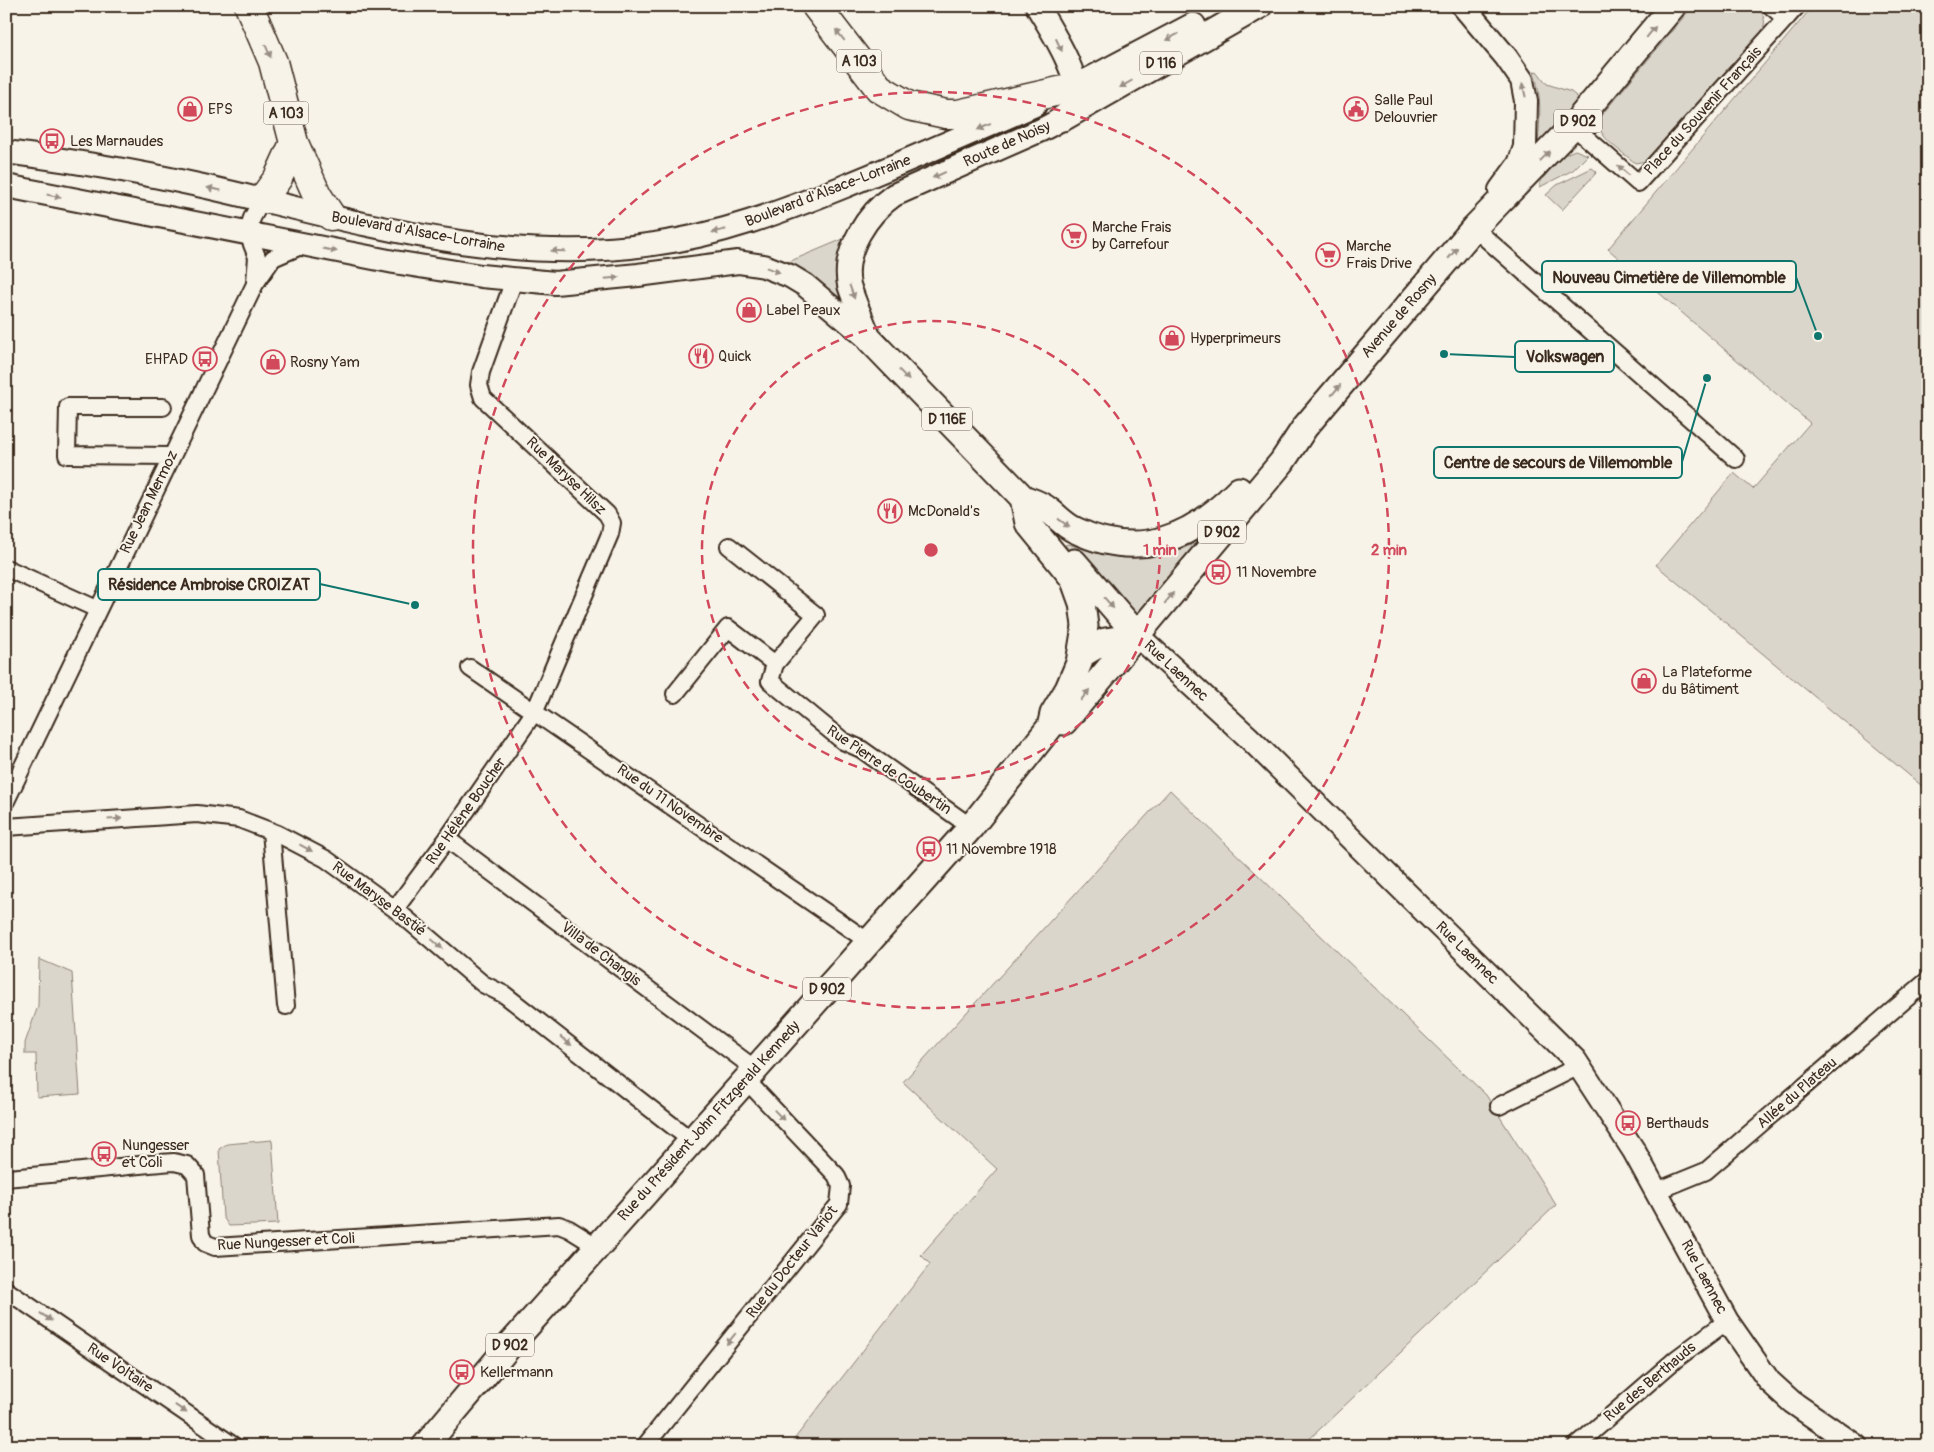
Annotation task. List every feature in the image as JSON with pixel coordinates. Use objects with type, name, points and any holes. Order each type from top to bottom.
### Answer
[{"type":"highway","name":"A 103","points":[[249,6],[273,62],[294,143],[317,195],[330,216]]},
{"type":"highway","name":"A 103","points":[[816,6],[878,88],[909,106],[946,114],[958,114],[1077,87]]},
{"type":"highway","points":[[262,200],[278,178],[294,143]]},
{"type":"main road","points":[[1036,6],[1057,40],[1077,87],[1074,102],[1063,118]]},
{"type":"main road","name":"D 116","points":[[1077,87],[1231,6]]},
{"type":"main road","name":"Route de Noisy","points":[[870,340],[849,284],[849,264],[853,248],[865,225],[880,204],[894,195],[1031,135],[1259,6]]},
{"type":"main road","points":[[1464,6],[1506,57],[1522,80],[1526,101],[1525,148],[1519,164],[1474,228]]},
{"type":"main road","name":"Avenue de Rosny","points":[[1138,636],[1249,499],[1282,462],[1305,427],[1474,228],[1573,126],[1673,6]]},
{"type":"main road","name":"Boulevard d'Alsace-Lorraine","points":[[6,152],[96,165],[407,233],[514,249],[603,250],[656,244],[725,230],[773,215],[898,164],[1077,87]]},
{"type":"main road","name":"Boulevard d'Alsace-Lorraine","points":[[6,186],[394,262],[514,280],[555,283],[638,275],[738,262],[764,266],[790,276],[813,291],[870,340]]},
{"type":"main road","points":[[330,216],[349,240],[394,262]]},
{"type":"main road","name":"Rue Laennec","points":[[870,340],[1023,498],[1033,516],[1138,636],[1248,737],[1579,1066],[1634,1151],[1727,1320],[1769,1381],[1792,1402],[1856,1446]]},
{"type":"main road","name":"Rue Laennec","points":[[1023,498],[1046,508],[1072,528],[1096,538],[1120,543],[1149,543],[1179,536],[1221,509],[1271,457],[1305,427]]},
{"type":"main road","points":[[1023,498],[1028,523],[1074,578],[1082,603],[1086,626],[1081,655]]},
{"type":"main road","points":[[1081,655],[1105,641],[1138,636]]},
{"type":"main road","name":"D 902","points":[[1050,727],[1064,722],[1103,673],[1138,636]]},
{"type":"main road","name":"D 902","points":[[1050,727],[1053,714],[1068,689],[1081,655]]},
{"type":"main road","name":"Rue du Président John Fitzgerald Kennedy","points":[[425,1446],[510,1345],[971,827],[1050,727]]},
{"type":"street","points":[[1771,6],[1786,19]]},
{"type":"street","name":"Place du Souvenir Français","points":[[1573,126],[1638,184],[1797,6]]},
{"type":"street","points":[[248,234],[252,218],[262,200]]},
{"type":"street","points":[[1474,228],[1736,459]]},
{"type":"street","name":"Rue Jean Mermoz","points":[[248,234],[258,258],[255,284]]},
{"type":"street","name":"Rue Jean Mermoz","points":[[7,800],[97,609],[255,284],[272,258],[303,245]]},
{"type":"street","name":"Rue Maryse Hilsz","points":[[514,280],[481,372],[480,392],[484,398],[601,508],[612,523],[610,534],[535,711]]},
{"type":"street","points":[[163,407],[68,407],[67,455],[171,456]]},
{"type":"street","points":[[675,694],[728,628],[775,664],[816,616],[728,546]]},
{"type":"street","points":[[6,568],[97,609]]},
{"type":"street","name":"Rue Pierre de Coubertin","points":[[775,664],[770,681],[843,741],[861,750],[971,827]]},
{"type":"street","name":"Rue du 11 Novembre","points":[[470,668],[869,942]]},
{"type":"street","name":"Rue Hélène Boucher","points":[[395,909],[447,839],[535,711]]},
{"type":"street","name":"Rue Maryse Bastié","points":[[6,827],[197,814],[239,819],[271,831],[326,859],[395,909],[483,984],[505,994],[692,1141]]},
{"type":"street","points":[[271,831],[286,1006]]},
{"type":"street","name":"Villa de Changis","points":[[447,839],[750,1075]]},
{"type":"street","name":"Allée du Plateau","points":[[1657,1191],[1706,1171],[1928,980]]},
{"type":"street","points":[[1499,1106],[1579,1066]]},
{"type":"street","name":"Rue du Docteur Variot","points":[[646,1446],[840,1204],[841,1186],[836,1175],[750,1075]]},
{"type":"street","name":"Rue Nungesser et Coli","points":[[6,1178],[70,1174],[91,1168],[183,1163],[196,1175],[201,1235],[205,1243],[215,1247],[559,1225],[569,1228],[598,1247]]},
{"type":"street","name":"Rue Voltaire","points":[[6,1290],[234,1446]]},
{"type":"street","name":"Rue des Berthauds","points":[[1576,1446],[1676,1358],[1727,1320]]},
{"type":"shaded area","points":[[1693,6],[1756,6],[1764,18],[1764,27],[1652,157],[1647,161],[1635,163],[1605,137],[1599,125],[1599,118]]},
{"type":"shaded area","points":[[1813,6],[1928,6],[1928,791],[1656,565],[1734,473],[1753,489],[1810,423],[1608,249]]},
{"type":"shaded area","points":[[1537,71],[1547,84],[1571,92],[1581,100],[1538,144],[1539,99],[1534,72]]},
{"type":"shaded area","points":[[1575,150],[1588,155],[1573,170],[1540,187],[1540,182],[1561,156]]},
{"type":"shaded area","points":[[1592,168],[1597,172],[1562,210],[1546,195],[1557,185]]},
{"type":"shaded area","points":[[848,237],[841,288],[842,304],[816,280],[786,263]]},
{"type":"shaded area","points":[[1200,543],[1135,624],[1130,622],[1065,545],[1069,544],[1105,555],[1142,558],[1171,553]]},
{"type":"shaded area","points":[[1170,790],[1486,1095],[1556,1205],[1302,1446],[789,1446],[930,1264],[921,1255],[997,1169],[903,1082]]},
{"type":"shaded area","points":[[39,959],[72,973],[80,1094],[37,1097],[36,1054],[25,1054],[25,1043],[38,1006]]},
{"type":"shaded area","points":[[272,1140],[278,1224],[229,1226],[223,1217],[219,1149],[227,1144]]},
{"type":"place","name":"EPS","points":[[190,109]]},
{"type":"place","name":"Salle Paul Delouvrier","points":[[1356,109]]},
{"type":"place","name":"Les Marnaudes","points":[[52,141]]},
{"type":"place","name":"Marche Frais by Carrefour","points":[[1074,236]]},
{"type":"place","name":"Marche Frais Drive","points":[[1328,255]]},
{"type":"place","name":"Label Peaux","points":[[749,310]]},
{"type":"place","name":"Nouveau Cimetière de Villemomble","points":[[1818,336]]},
{"type":"place","name":"Hyperprimeurs","points":[[1172,338]]},
{"type":"place","name":"Volkswagen","points":[[1444,354]]},
{"type":"place","name":"Quick","points":[[701,356]]},
{"type":"place","name":"EHPAD","points":[[205,359]]},
{"type":"place","name":"Rosny Yam","points":[[273,362]]},
{"type":"place","name":"Centre de secours de Villemomble","points":[[1707,378]]},
{"type":"place","name":"McDonald's","points":[[890,511]]},
{"type":"place","name":"11 Novembre","points":[[1218,572]]},
{"type":"place","name":"Résidence Ambroise CROIZAT","points":[[415,605]]},
{"type":"place","name":"La Plateforme du Bâtiment","points":[[1644,681]]},
{"type":"place","name":"11 Novembre 1918","points":[[929,849]]},
{"type":"place","name":"Berthauds","points":[[1628,1123]]},
{"type":"place","name":"Nungesser et Coli","points":[[104,1154]]},
{"type":"place","name":"Kellermann","points":[[462,1372]]}]
